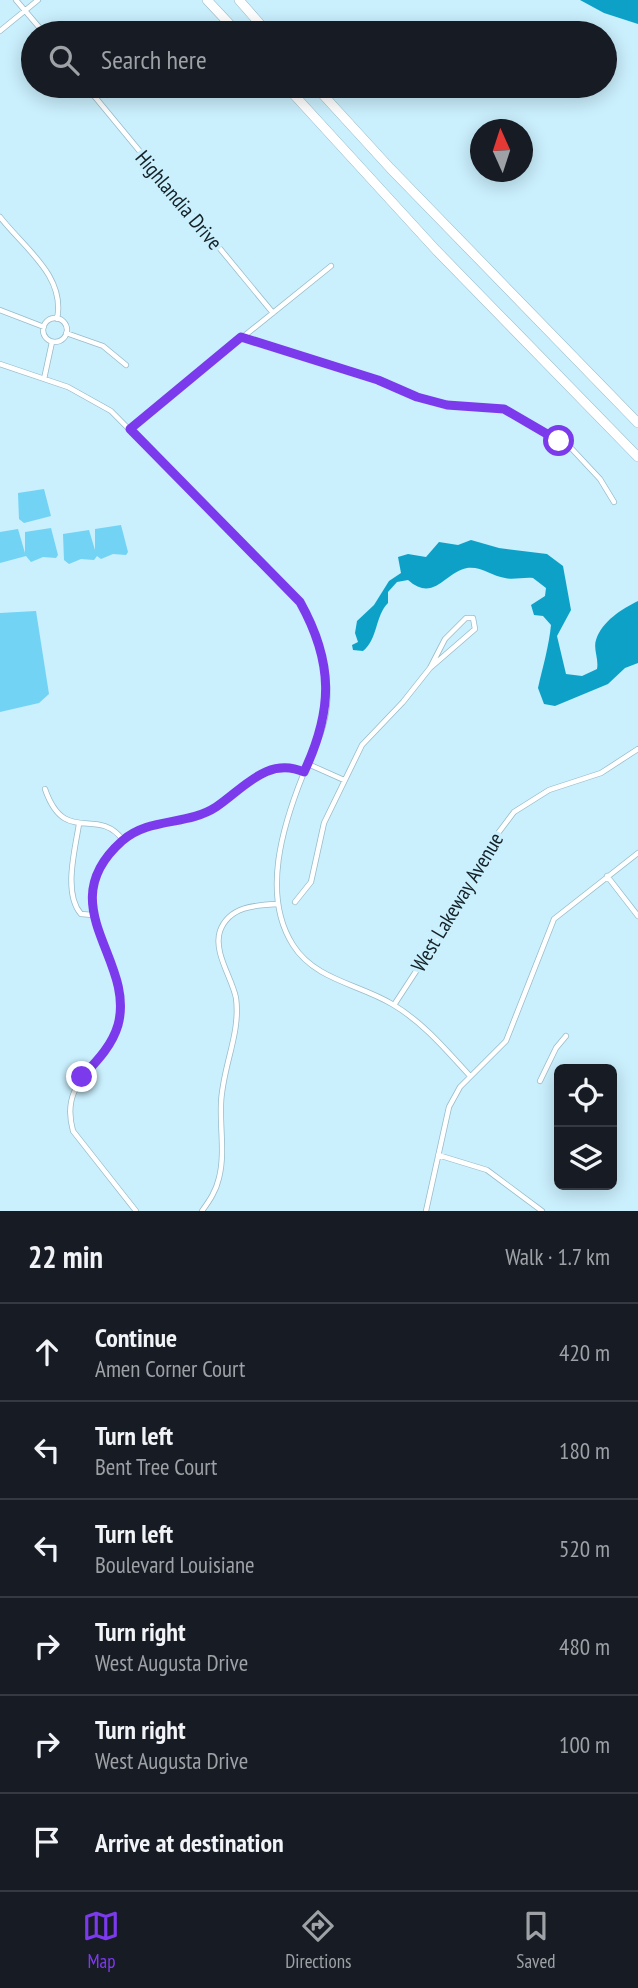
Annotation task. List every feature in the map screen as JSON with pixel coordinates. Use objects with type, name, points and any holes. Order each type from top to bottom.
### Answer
[{"type":"highway","points":[[207,0],[227,21]]},
{"type":"highway","points":[[239,0],[257,21]]},
{"type":"highway","points":[[297,98],[436,250],[638,457]]},
{"type":"highway","points":[[326,98],[390,168],[638,423]]},
{"type":"street","points":[[16,0],[34,21]]},
{"type":"street","points":[[0,31],[38,0]]},
{"type":"street","name":"Highlandia Drive","points":[[96,98],[273,313]]},
{"type":"street","points":[[0,217],[54,280],[60,299],[57,319]]},
{"type":"street","points":[[130,429],[331,266]]},
{"type":"street","points":[[0,310],[44,327]]},
{"type":"street","points":[[57,319],[64,323],[66,332],[60,340],[52,342],[45,337],[44,327],[50,320],[57,319]]},
{"type":"street","points":[[66,332],[103,346],[126,365]]},
{"type":"street","points":[[241,337],[378,380],[417,397],[447,405],[504,409],[572,449],[600,479],[614,502]]},
{"type":"street","points":[[44,379],[52,342]]},
{"type":"street","points":[[0,364],[91,398],[130,429],[300,602],[312,624],[327,687],[327,704],[324,723],[289,810],[283,838],[278,904],[284,927],[305,960],[331,977],[394,1005],[437,1040],[470,1076]]},
{"type":"street","points":[[295,902],[311,882],[324,823],[371,732],[403,702],[430,668],[453,629],[466,618],[473,618],[475,629],[430,668]]},
{"type":"street","name":"West Lakeway Avenue","points":[[394,1005],[456,910],[487,848],[514,813],[550,790],[601,773],[638,749]]},
{"type":"street","points":[[308,764],[344,780]]},
{"type":"street","points":[[136,1211],[73,1131],[68,1115],[75,1087],[113,1037],[121,1009],[118,981],[102,946],[93,915],[98,875],[112,851],[123,840],[145,827],[213,809],[257,775],[272,768],[285,766],[304,772]]},
{"type":"street","points":[[45,789],[56,813],[79,824],[106,825],[123,840]]},
{"type":"street","points":[[79,824],[73,871],[74,903],[81,914],[93,915]]},
{"type":"street","points":[[426,1211],[449,1107],[470,1076],[506,1041],[554,919],[638,853]]},
{"type":"street","points":[[607,876],[638,916]]},
{"type":"street","points":[[202,1211],[212,1198],[220,1175],[221,1103],[236,1018],[236,999],[220,951],[219,933],[231,915],[241,908],[278,904]]},
{"type":"street","points":[[540,1081],[556,1048],[566,1036]]},
{"type":"street","points":[[438,1156],[487,1170],[542,1211]]},
{"type":"shaded area","points":[[580,0],[638,0],[638,24],[604,13]]},
{"type":"shaded area","points":[[44,489],[51,516],[24,523],[19,519],[18,493]]},
{"type":"shaded area","points":[[121,525],[128,552],[126,555],[113,554],[101,559],[97,556],[94,560],[81,559],[69,564],[64,560],[63,534],[89,530],[95,550],[95,529]]},
{"type":"shaded area","points":[[51,528],[58,555],[56,558],[43,557],[31,562],[26,556],[0,563],[0,532],[18,529],[25,553],[25,532]]},
{"type":"shaded area","points":[[471,540],[499,548],[547,554],[563,566],[571,610],[557,636],[566,674],[582,676],[597,669],[595,643],[599,633],[613,616],[638,601],[638,663],[625,668],[608,684],[555,706],[544,704],[538,688],[551,625],[543,616],[534,615],[531,605],[545,596],[546,588],[533,578],[508,579],[472,568],[459,571],[432,587],[417,586],[408,580],[397,582],[388,592],[388,603],[368,646],[363,651],[353,650],[352,645],[358,642],[355,633],[357,621],[374,605],[389,581],[401,573],[398,557],[408,554],[426,557],[439,542],[458,545]]},
{"type":"shaded area","points":[[36,611],[49,694],[39,703],[0,712],[0,613]]},
{"type":"route","points":[[82,1077],[104,1053],[118,1025],[121,1009],[118,981],[102,946],[92,906],[94,888],[104,862],[131,834],[158,823],[176,821],[213,809],[257,775],[272,768],[293,767],[304,772],[315,750],[327,704],[327,687],[319,646],[312,624],[300,602],[130,429],[241,337],[274,345],[313,362],[378,380],[417,397],[447,405],[504,409],[559,441]]}]
